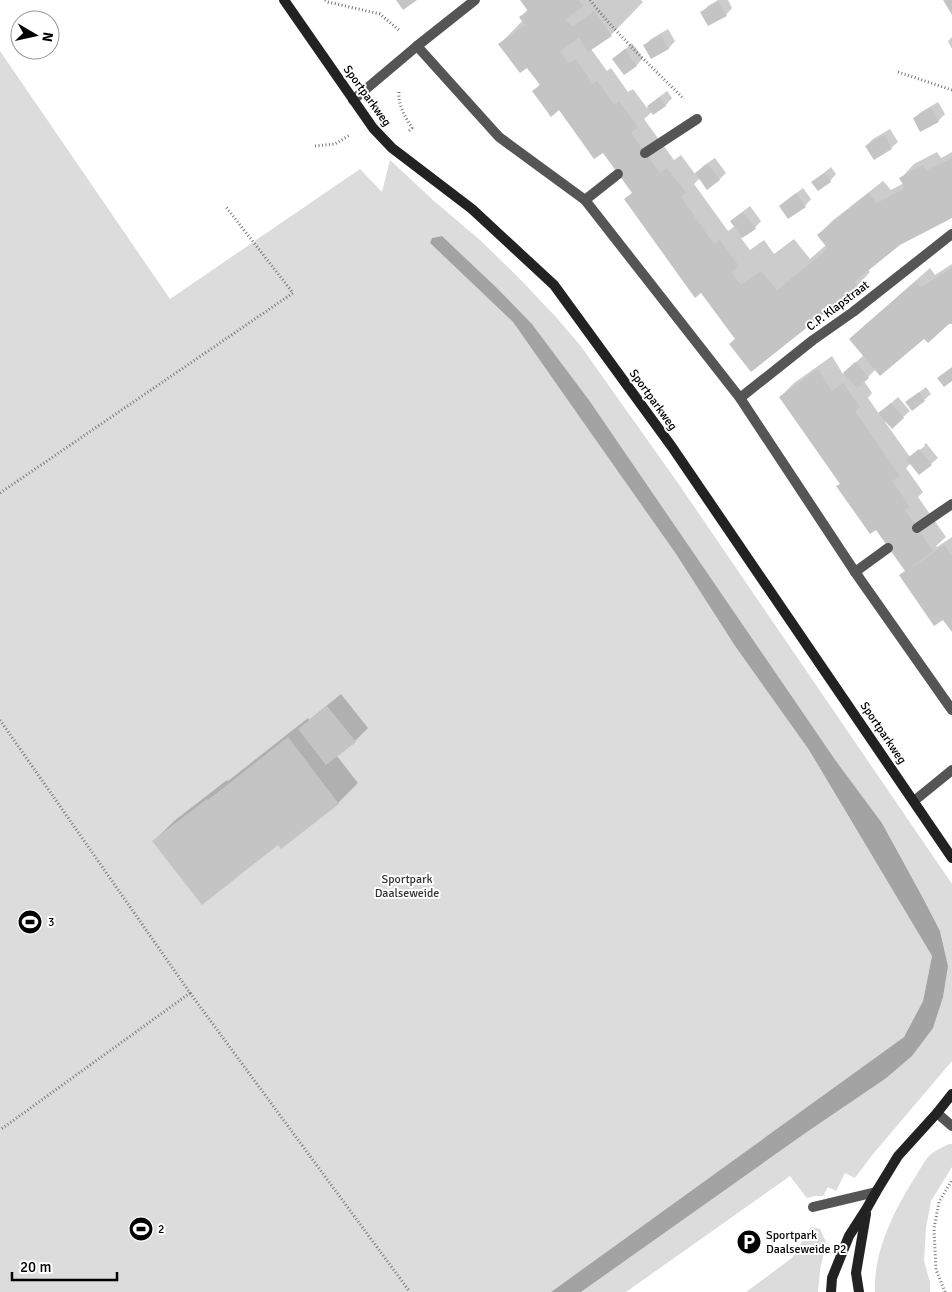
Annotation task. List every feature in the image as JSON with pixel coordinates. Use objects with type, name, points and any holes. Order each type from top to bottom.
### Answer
[{"type":"street","name":"Sportparkweg","points":[[284,0],[373,128],[392,148],[472,209],[554,286],[672,447],[952,858]]},
{"type":"street","points":[[353,100],[475,0]]},
{"type":"street","points":[[417,46],[499,137],[585,200],[740,398],[856,572],[952,710]]},
{"type":"street","points":[[645,153],[697,119]]},
{"type":"street","points":[[585,200],[618,174]]},
{"type":"street","name":"C.P. Klapstraat","points":[[740,398],[952,234]]},
{"type":"street","points":[[917,528],[952,504]]},
{"type":"street","points":[[856,572],[888,548]]},
{"type":"street","points":[[914,800],[952,770]]},
{"type":"street","points":[[831,1292],[832,1278],[849,1236],[898,1156],[952,1094]]},
{"type":"street","points":[[937,1113],[952,1126]]},
{"type":"street","points":[[813,1208],[876,1192]]},
{"type":"street","points":[[859,1292],[856,1273],[867,1208]]},
{"type":"path","points":[[325,0],[380,14],[417,46]]},
{"type":"path","points":[[590,0],[603,17],[687,102]]},
{"type":"path","points":[[898,72],[952,90]]},
{"type":"path","points":[[0,493],[292,293],[226,207]]},
{"type":"path","points":[[0,720],[190,993],[410,1292]]},
{"type":"path","points":[[0,1130],[190,993]]},
{"type":"path","points":[[945,1292],[936,1270],[934,1229],[939,1202],[952,1180]]},
{"type":"green space","name":"Sportpark Daalseweide","points":[[0,51],[170,299],[360,169],[382,192],[390,160],[480,240],[516,275],[580,345],[680,486],[952,884],[952,1061],[855,1178],[845,1173],[836,1191],[828,1187],[823,1196],[807,1198],[790,1176],[626,1292],[581,1292],[885,1079],[948,966],[940,931],[882,823],[836,761],[589,400],[532,324],[442,236],[432,238],[430,243],[513,322],[676,554],[735,646],[809,750],[932,956],[923,1001],[904,1037],[551,1292],[0,1292]]},
{"type":"green space","points":[[952,1144],[952,1167],[931,1201],[926,1228],[924,1261],[930,1282],[930,1292],[875,1292],[875,1277],[882,1246],[900,1202],[927,1158],[933,1152]]},
{"type":"green space","points":[[811,1227],[820,1229],[826,1242],[820,1270],[818,1292],[746,1292],[792,1258]]},
{"type":"shaded area","points":[[442,236],[532,324],[589,400],[836,761],[882,823],[940,931],[948,966],[943,997],[933,1028],[912,1056],[885,1079],[581,1292],[551,1292],[904,1037],[923,1001],[932,956],[809,750],[735,646],[676,554],[513,322],[430,243],[432,238]]},
{"type":"building","points":[[396,0],[417,0],[403,10]]},
{"type":"building","points":[[520,0],[579,0],[584,6],[566,19],[572,27],[594,11],[612,36],[588,52],[579,38],[560,51],[569,64],[576,59],[593,84],[597,81],[614,105],[619,101],[638,127],[631,133],[660,173],[667,168],[686,193],[681,197],[714,244],[720,240],[739,266],[731,272],[741,285],[761,271],[777,290],[828,249],[817,235],[869,193],[877,203],[905,188],[899,178],[923,165],[927,170],[952,158],[952,218],[900,245],[854,282],[858,287],[751,372],[729,344],[735,339],[701,293],[695,298],[624,199],[632,193],[603,153],[594,159],[559,110],[551,117],[532,91],[540,85],[527,68],[520,73],[498,44],[525,25],[519,17],[528,11]]},
{"type":"building","points":[[943,0],[952,0],[952,15]]},
{"type":"building","points":[[718,2],[727,16],[708,26],[700,12]]},
{"type":"building","points":[[661,35],[669,49],[651,59],[643,45]]},
{"type":"building","points":[[625,49],[637,66],[624,75],[612,59]]},
{"type":"building","points":[[660,97],[666,106],[653,115],[647,106]]},
{"type":"building","points":[[931,108],[939,122],[920,132],[913,118]]},
{"type":"building","points":[[884,135],[892,149],[874,160],[865,146]]},
{"type":"building","points":[[708,164],[720,180],[707,190],[695,173]]},
{"type":"building","points":[[824,173],[831,182],[818,191],[811,182]]},
{"type":"building","points":[[796,193],[806,207],[788,219],[779,206]]},
{"type":"building","points":[[743,212],[756,229],[742,238],[730,221]]},
{"type":"building","points":[[952,268],[952,324],[949,324],[928,343],[924,339],[880,376],[849,339],[916,281],[926,294],[921,287]]},
{"type":"building","points":[[855,362],[869,378],[857,388],[843,373]]},
{"type":"building","points":[[952,367],[952,381],[944,387],[937,378]]},
{"type":"building","points":[[818,369],[832,391],[843,383],[860,407],[855,411],[900,476],[892,481],[910,507],[905,510],[933,551],[910,569],[944,545],[952,556],[952,632],[943,620],[934,626],[899,575],[905,571],[876,530],[870,534],[836,486],[840,484],[779,397]]},
{"type":"building","points":[[919,392],[925,401],[912,411],[905,402]]},
{"type":"building","points":[[891,403],[904,418],[892,429],[878,413]]},
{"type":"building","points":[[919,449],[932,465],[919,475],[906,459]]},
{"type":"building","points":[[327,706],[356,742],[326,765],[298,729]]},
{"type":"building","points":[[288,737],[339,804],[281,849],[278,845],[202,905],[152,841]]},
{"type":"place","name":"3","points":[[30,922]]},
{"type":"place","name":"2","points":[[141,1229]]},
{"type":"place","name":"Sportpark Daalseweide P2","points":[[749,1242]]}]
